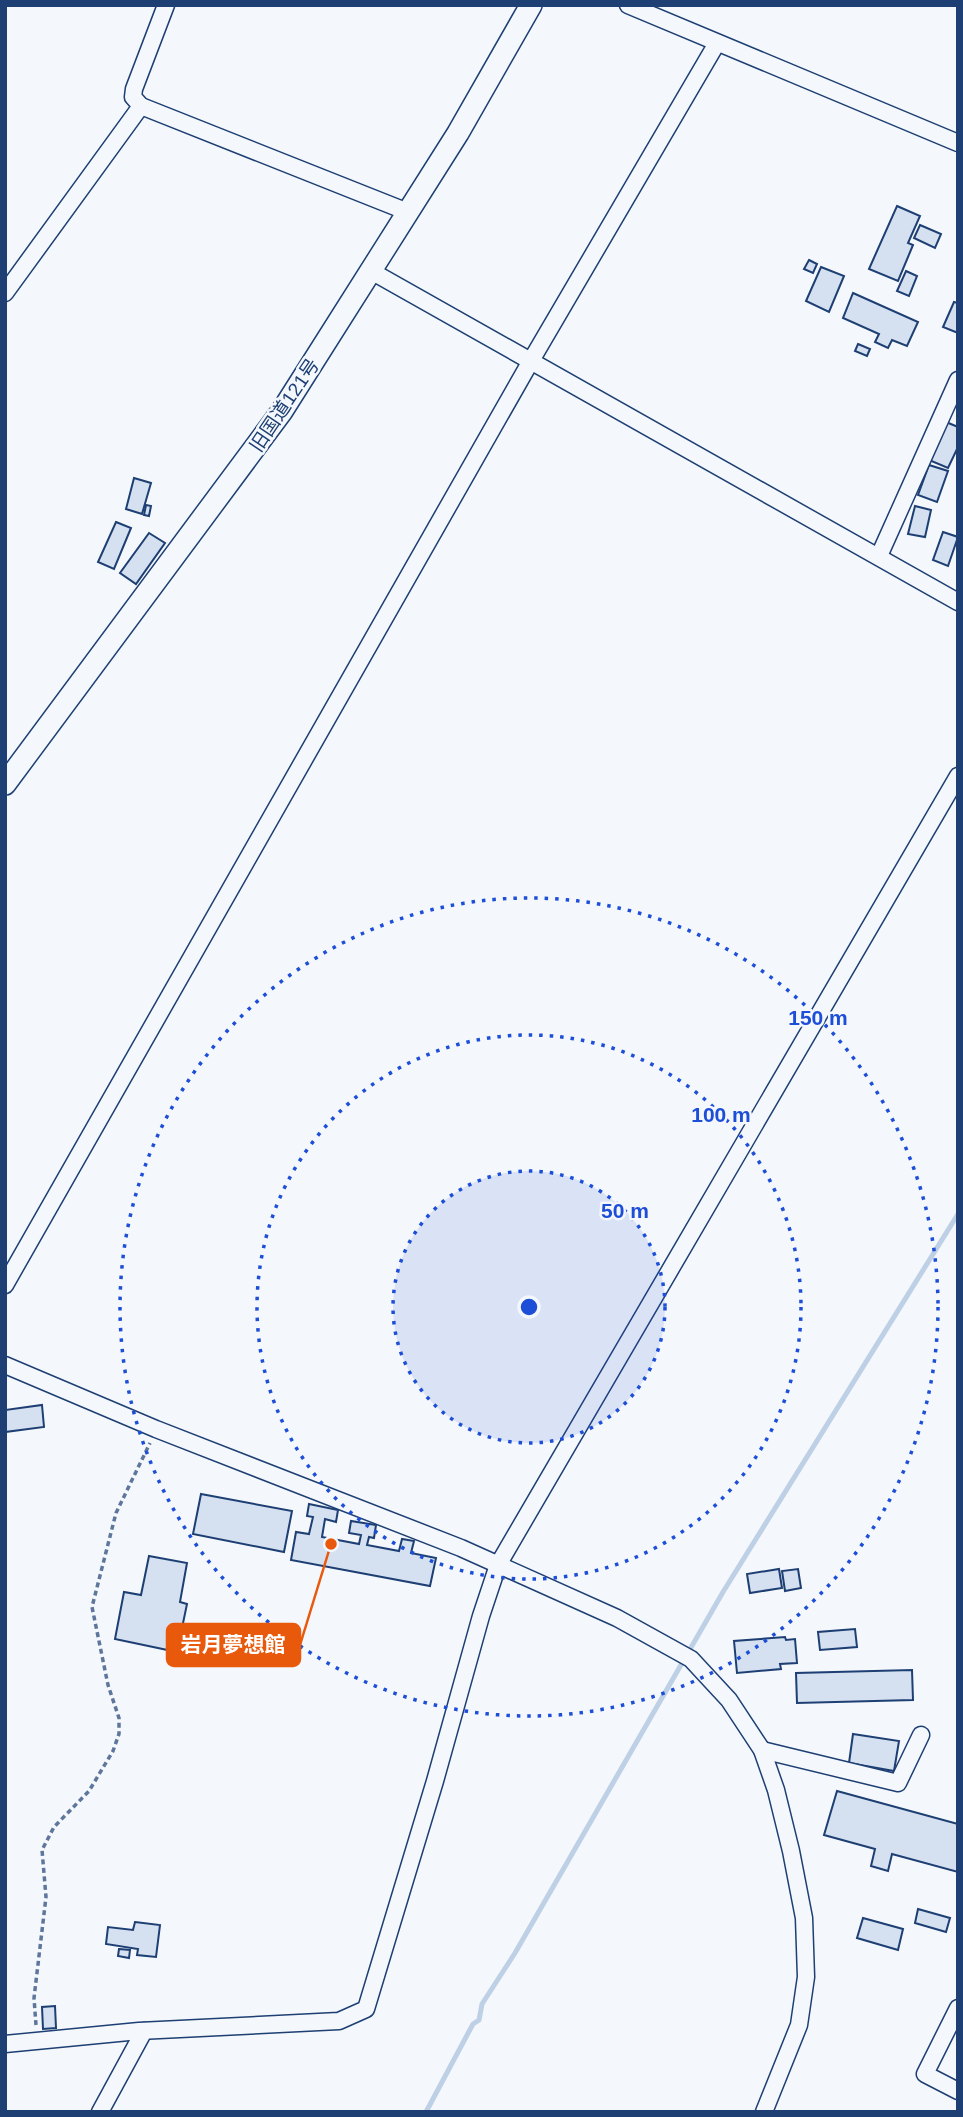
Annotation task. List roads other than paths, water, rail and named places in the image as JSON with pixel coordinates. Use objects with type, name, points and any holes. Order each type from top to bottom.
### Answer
[{"type":"street","points":[[166,5],[134,89],[133,97],[141,106],[408,212]]},
{"type":"street","name":"旧国道121号","points":[[5,784],[282,411],[458,132],[531,5]]},
{"type":"street","points":[[628,5],[958,142]]},
{"type":"street","points":[[5,1285],[532,359],[717,43]]},
{"type":"street","points":[[5,293],[141,106]]},
{"type":"street","points":[[371,271],[532,359],[958,602]]},
{"type":"street","points":[[879,556],[958,380]]},
{"type":"street","points":[[5,2044],[144,2031],[339,2021],[366,2009],[498,1565],[958,776]]},
{"type":"street","points":[[5,1366],[156,1429],[461,1548],[617,1618],[691,1659],[729,1700],[762,1749],[776,1790],[804,1918],[806,1977],[799,2025],[764,2112]]},
{"type":"street","points":[[762,1749],[898,1783],[921,1735]]},
{"type":"street","points":[[958,2008],[925,2074],[958,2091]]},
{"type":"street","points":[[100,2112],[144,2031]]},
{"type":"waterway","points":[[426,2112],[473,2024],[479,2020],[482,2004],[515,1953],[723,1592],[958,1214]]},
{"type":"place","name":"岩月夢想館","points":[[331,1544]]}]
